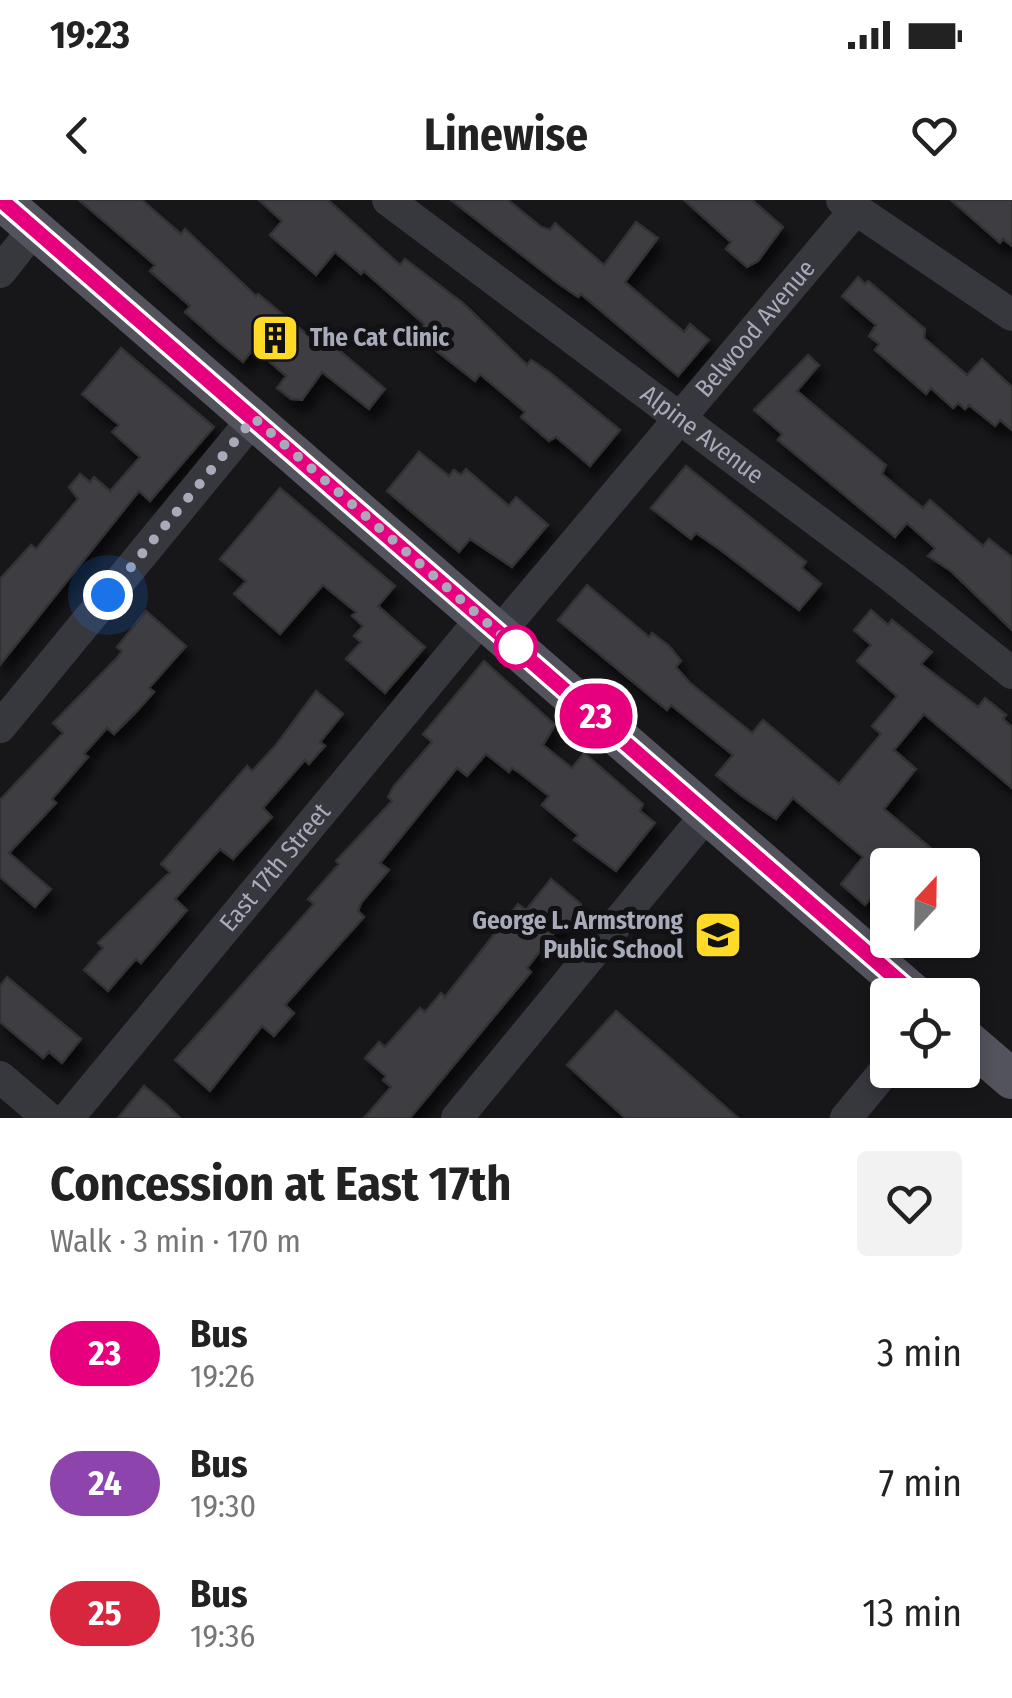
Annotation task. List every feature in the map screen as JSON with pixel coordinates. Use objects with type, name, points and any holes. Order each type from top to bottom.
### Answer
[{"type":"main road","points":[[21,211],[896,978]]},
{"type":"main road","points":[[980,1051],[1012,1079]]},
{"type":"street","name":"Alpine Avenue","points":[[388,200],[1012,672]]},
{"type":"street","name":"Belwood Avenue","points":[[491,626],[680,420],[849,205]]},
{"type":"street","points":[[849,205],[1012,315]]},
{"type":"street","points":[[0,272],[21,211]]},
{"type":"street","points":[[0,727],[254,418]]},
{"type":"street","name":"East 17th Street","points":[[68,1118],[491,626]]},
{"type":"street","points":[[457,1118],[707,814]]},
{"type":"street","points":[[0,1077],[48,1118]]},
{"type":"street","points":[[846,1118],[871,1088]]},
{"type":"building","points":[[79,200],[142,200],[181,234],[185,229],[256,296],[315,341],[321,335],[385,389],[369,409],[322,372],[302,400],[291,399],[277,388],[286,376],[254,348],[243,362],[219,342],[185,312],[190,306],[150,271],[155,265]]},
{"type":"building","points":[[259,200],[328,200],[400,265],[405,259],[464,304],[527,365],[531,360],[549,372],[620,430],[590,466],[556,437],[549,441],[521,417],[525,412],[480,374],[475,381],[429,345],[432,341],[419,330],[424,324],[364,271],[361,274],[335,252],[316,275],[270,235],[282,221]]},
{"type":"building","points":[[451,200],[508,200],[541,227],[550,230],[555,223],[604,265],[636,222],[658,238],[625,282],[684,332],[690,324],[709,340],[678,376],[581,294],[578,297],[559,284]]},
{"type":"building","points":[[684,200],[752,200],[783,227],[758,261],[747,267],[726,249],[731,242]]},
{"type":"building","points":[[951,200],[1012,200],[1012,246],[1003,239],[1000,243]]},
{"type":"building","points":[[858,277],[925,329],[924,338],[967,375],[982,359],[1012,387],[1012,430],[1000,420],[995,426],[969,405],[965,409],[958,403],[953,408],[931,388],[926,394],[875,350],[879,344],[869,336],[876,325],[842,296]]},
{"type":"building","points":[[121,348],[214,427],[150,501],[139,491],[0,665],[0,579],[31,545],[36,549],[78,499],[69,487],[80,474],[90,482],[94,477],[110,491],[140,457],[112,432],[119,425],[82,394]]},
{"type":"building","points":[[808,355],[819,365],[797,391],[886,465],[882,474],[923,508],[930,500],[983,546],[989,539],[1012,557],[1012,630],[951,571],[928,556],[935,548],[907,523],[895,537],[778,440],[782,434],[754,410]]},
{"type":"building","points":[[419,452],[449,476],[454,470],[461,475],[466,469],[509,506],[516,497],[548,525],[512,567],[470,539],[459,552],[387,491]]},
{"type":"building","points":[[686,466],[806,562],[802,568],[821,584],[799,610],[718,548],[696,533],[691,539],[651,508]]},
{"type":"building","points":[[280,488],[395,586],[378,606],[425,647],[385,693],[346,659],[361,642],[354,636],[363,626],[352,616],[356,612],[323,585],[280,634],[234,594],[246,581],[220,559]]},
{"type":"building","points":[[587,585],[649,637],[652,633],[669,646],[681,661],[676,667],[690,683],[752,733],[763,720],[839,784],[881,734],[872,726],[897,696],[857,661],[871,645],[854,630],[871,610],[888,625],[892,620],[932,652],[921,664],[978,707],[985,698],[1006,715],[1003,719],[1012,727],[1012,788],[924,714],[894,750],[916,769],[884,809],[931,848],[870,848],[870,899],[865,905],[841,884],[863,857],[793,798],[776,819],[742,796],[716,775],[733,755],[671,705],[667,710],[558,620]]},
{"type":"building","points":[[146,611],[186,646],[149,688],[154,692],[139,709],[114,734],[107,728],[84,754],[88,757],[52,799],[56,803],[9,853],[51,889],[35,907],[0,877],[0,800],[63,733],[53,723],[118,657],[122,651],[117,647]]},
{"type":"building","points":[[484,661],[555,725],[543,745],[572,768],[584,753],[643,804],[640,811],[655,823],[616,871],[574,840],[578,835],[542,805],[549,796],[520,773],[512,768],[509,772],[486,754],[467,776],[457,768],[380,863],[389,870],[361,903],[358,911],[364,917],[285,1005],[294,1013],[274,1036],[262,1026],[210,1091],[175,1060],[314,904],[308,899],[339,864],[336,861],[392,801],[388,797],[394,786],[432,742],[423,734]]},
{"type":"building","points":[[316,691],[343,714],[320,742],[325,746],[309,764],[305,760],[263,808],[272,817],[233,859],[220,849],[175,899],[187,910],[141,963],[136,959],[108,991],[84,970],[103,948],[98,943],[170,872],[161,864],[247,766],[252,771],[276,745]]},
{"type":"building","points":[[551,879],[581,904],[581,911],[570,924],[558,928],[527,968],[531,972],[410,1118],[364,1118],[391,1087],[383,1080],[386,1076],[365,1058],[379,1042],[385,1047],[420,1008],[425,1012],[441,993],[445,997],[518,904],[526,910]]},
{"type":"building","points":[[7,977],[81,1039],[62,1063],[49,1052],[43,1058],[0,1022],[0,986]]},
{"type":"building","points":[[616,1011],[738,1118],[625,1118],[567,1065]]},
{"type":"building","points":[[144,1086],[168,1106],[180,1118],[118,1118]]},
{"type":"bus line","name":"23","points":[[1,200],[896,978]]},
{"type":"place","name":"The Cat Clinic","points":[[275,338]]},
{"type":"place","name":"George L. Armstrong Public School","points":[[718,935]]},
{"type":"route","points":[[108,595],[254,418],[518,650],[516,647]]}]
